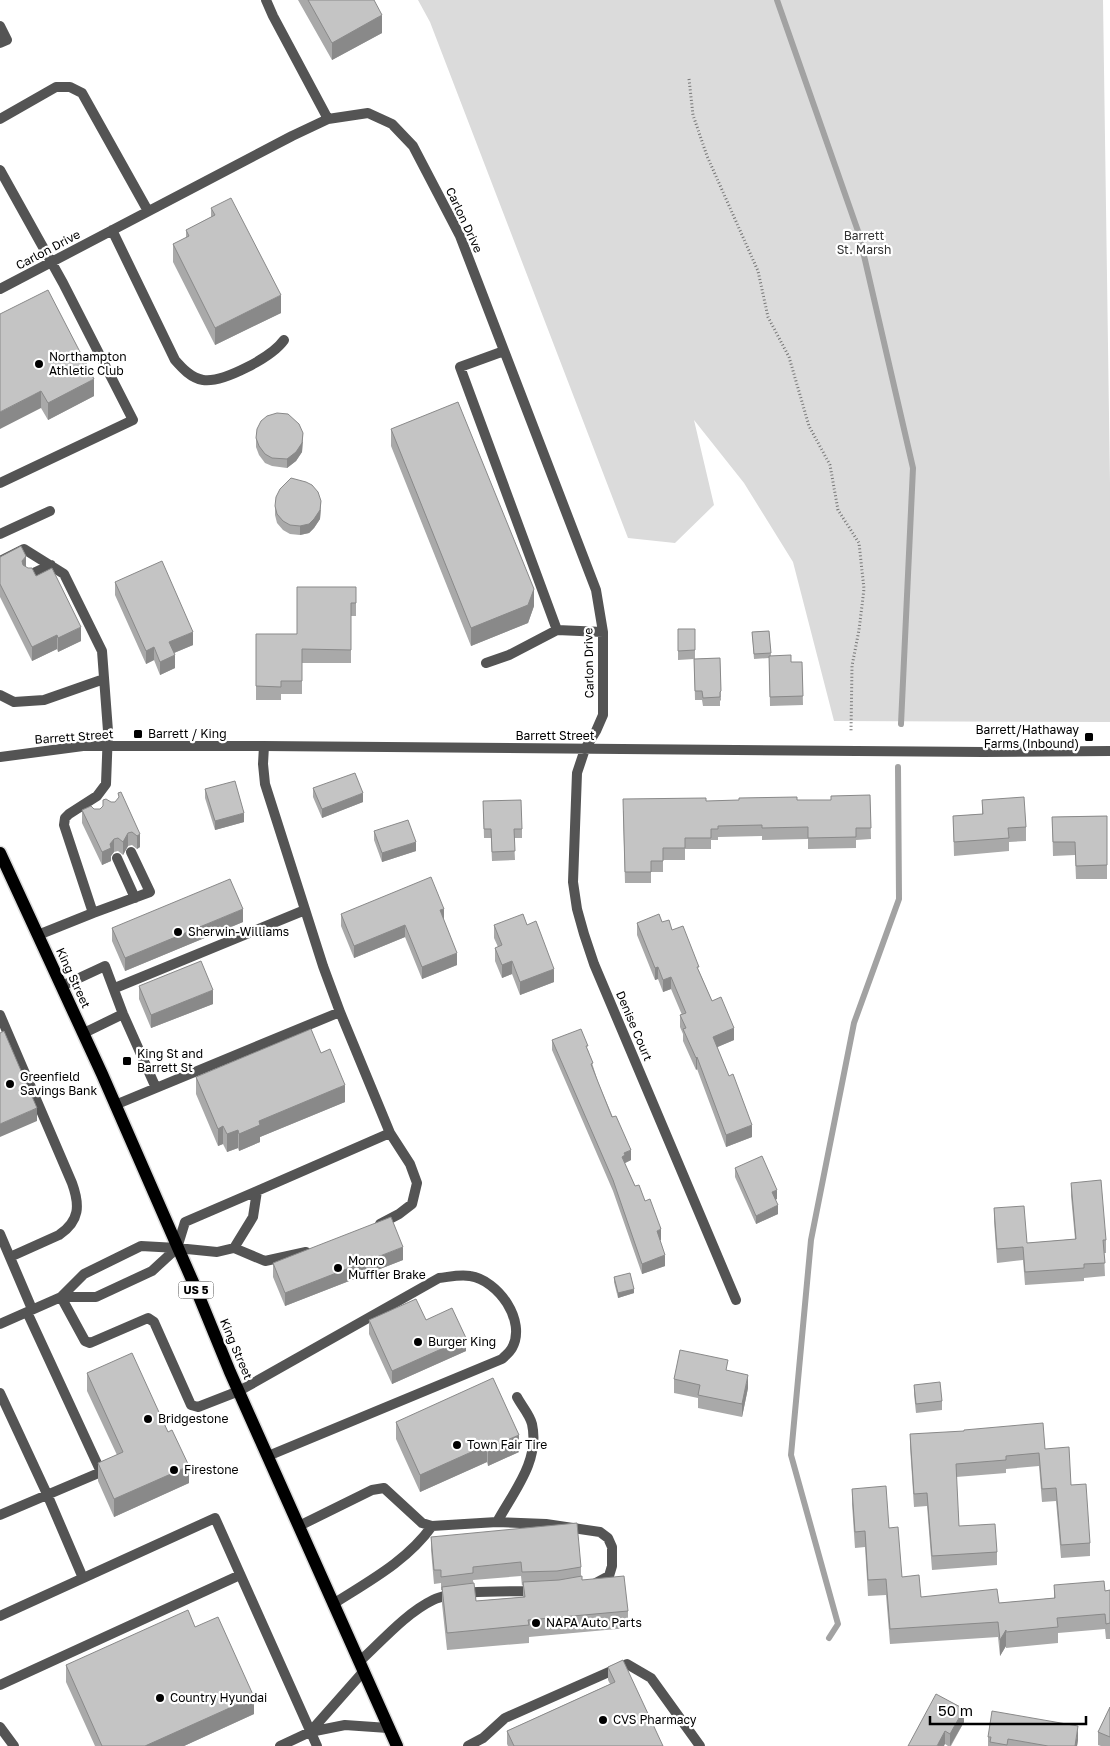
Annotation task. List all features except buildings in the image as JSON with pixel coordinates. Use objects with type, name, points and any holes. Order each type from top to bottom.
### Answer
[{"type":"main road","name":"King Street","points":[[0,853],[84,1033],[298,1526],[397,1746]]},
{"type":"street","points":[[266,0],[328,119]]},
{"type":"street","points":[[0,26],[7,40],[0,43]]},
{"type":"street","points":[[0,120],[56,87],[70,87],[82,93],[148,211]]},
{"type":"street","name":"Carlon Drive","points":[[0,289],[328,119],[368,113],[392,124],[413,146],[460,236],[596,590],[603,632],[603,714],[596,731],[584,749]]},
{"type":"street","points":[[0,170],[52,262],[133,420],[0,483]]},
{"type":"street","points":[[112,230],[175,360],[190,375],[204,380],[227,376],[270,354],[284,340]]},
{"type":"street","points":[[504,351],[460,367],[557,630]]},
{"type":"street","points":[[0,534],[50,511]]},
{"type":"street","points":[[0,561],[24,549],[64,574],[102,651],[108,746],[106,784],[91,805],[68,814],[64,825],[93,913]]},
{"type":"street","points":[[29,575],[51,565]]},
{"type":"street","points":[[486,663],[509,655],[557,630],[603,632]]},
{"type":"street","points":[[0,695],[14,702],[44,700],[104,679]]},
{"type":"street","name":"Barrett Street","points":[[0,757],[74,747],[108,746],[983,752],[1110,751]]},
{"type":"street","points":[[264,746],[265,784],[304,910],[340,1012],[390,1133],[410,1164],[417,1183],[412,1204],[399,1214],[372,1227]]},
{"type":"street","name":"Denise Court","points":[[584,749],[577,774],[573,882],[577,909],[598,973],[736,1300]]},
{"type":"street","points":[[103,789],[109,802]]},
{"type":"street","points":[[38,934],[150,892],[131,852]]},
{"type":"street","points":[[117,858],[135,898]]},
{"type":"street","points":[[114,988],[304,910]]},
{"type":"street","points":[[62,986],[106,966],[123,1014],[156,1088]]},
{"type":"street","points":[[115,1105],[340,1012]]},
{"type":"street","points":[[84,1033],[123,1014]]},
{"type":"street","points":[[0,1015],[72,1183],[77,1196],[78,1207],[73,1221],[65,1231],[10,1257]]},
{"type":"street","points":[[0,1324],[61,1297],[96,1297],[152,1271],[177,1248],[186,1222],[390,1133]]},
{"type":"street","points":[[234,1248],[252,1216],[257,1191]]},
{"type":"street","points":[[0,1234],[29,1310],[101,1472],[0,1515]]},
{"type":"street","points":[[61,1297],[84,1274],[141,1246],[218,1252],[234,1248],[265,1261],[316,1248]]},
{"type":"street","points":[[61,1297],[84,1341],[90,1343],[148,1318],[154,1322],[192,1405],[198,1407],[239,1391],[439,1278],[470,1276],[483,1280],[496,1288],[504,1297],[510,1308],[516,1334],[512,1348],[502,1359],[268,1456]]},
{"type":"street","points":[[0,1393],[47,1494],[83,1578]]},
{"type":"street","points":[[497,1522],[525,1474],[533,1454],[532,1423],[517,1397]]},
{"type":"street","points":[[298,1526],[372,1490],[384,1488],[422,1523],[432,1526],[497,1522],[546,1524],[600,1532],[608,1538],[612,1546],[612,1566],[609,1576],[600,1582],[584,1586]]},
{"type":"street","points":[[0,1616],[215,1518],[317,1746]]},
{"type":"street","points":[[333,1604],[398,1562],[422,1540],[432,1526]]},
{"type":"street","points":[[0,1685],[240,1575]]},
{"type":"street","points":[[310,1732],[361,1667],[418,1608],[442,1596],[543,1591]]},
{"type":"street","points":[[468,1746],[485,1742],[505,1718],[627,1664],[651,1678],[700,1746]]},
{"type":"street","points":[[280,1746],[310,1732],[345,1725],[388,1728]]},
{"type":"street","points":[[0,1728],[14,1746]]},
{"type":"path","points":[[689,79],[693,115],[707,156],[758,271],[768,316],[789,357],[809,426],[830,465],[838,510],[859,543],[864,589],[852,666],[851,731]]},
{"type":"green space","name":"Barrett St. Marsh","points":[[418,0],[1103,0],[1110,483],[1110,722],[834,721],[793,562],[744,483],[694,420],[714,505],[675,543],[628,538],[430,22]]},
{"type":"waterway","points":[[777,0],[859,234],[913,468],[901,724]]},
{"type":"waterway","points":[[829,1638],[838,1624],[791,1455],[811,1240],[854,1023],[899,899],[898,767]]},
{"type":"place","name":"Northampton Athletic Club","points":[[39,364]]},
{"type":"place","name":"Barrett / King","points":[[138,734]]},
{"type":"place","name":"Barrett/Hathaway Farms (Inbound)","points":[[1089,737]]},
{"type":"place","name":"Sherwin-Williams","points":[[178,932]]},
{"type":"place","name":"King St and Barrett St","points":[[127,1061]]},
{"type":"place","name":"Greenfield Savings Bank","points":[[10,1084]]},
{"type":"place","name":"Monro Muffler Brake","points":[[338,1268]]},
{"type":"place","name":"Burger King","points":[[418,1342]]},
{"type":"place","name":"Bridgestone","points":[[148,1419]]},
{"type":"place","name":"Town Fair Tire","points":[[457,1445]]},
{"type":"place","name":"Firestone","points":[[174,1470]]},
{"type":"place","name":"NAPA Auto Parts","points":[[536,1623]]},
{"type":"place","name":"Country Hyundai","points":[[160,1698]]},
{"type":"place","name":"CVS Pharmacy","points":[[603,1720]]}]
